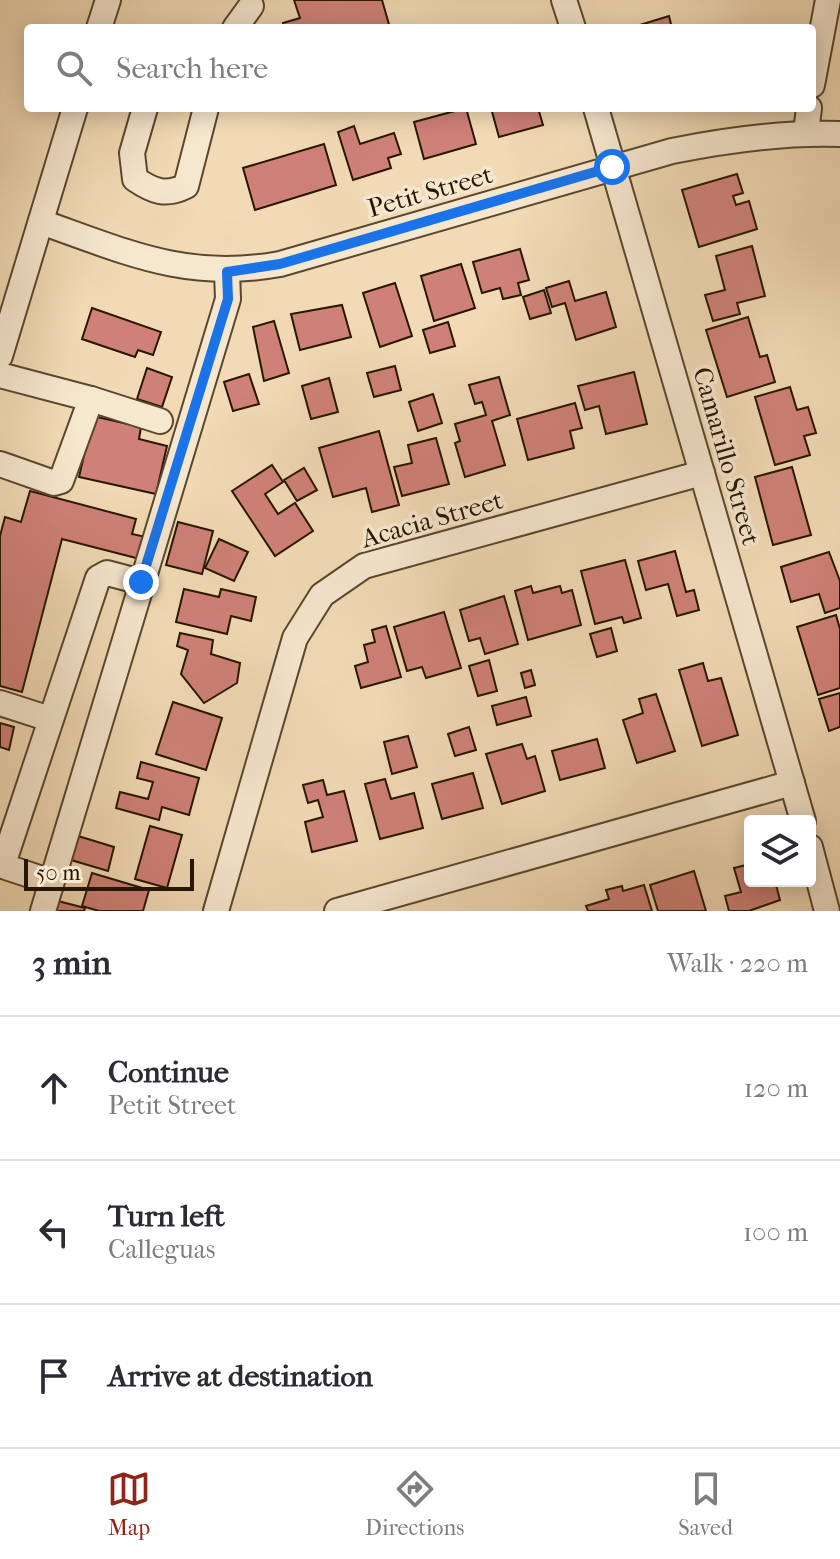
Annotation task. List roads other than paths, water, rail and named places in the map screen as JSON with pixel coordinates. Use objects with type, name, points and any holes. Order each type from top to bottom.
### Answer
[{"type":"street","points":[[564,0],[572,24]]},
{"type":"street","points":[[816,78],[828,59],[828,0]]},
{"type":"street","points":[[238,24],[251,6]]},
{"type":"street","points":[[0,356],[74,112]]},
{"type":"street","points":[[144,112],[132,153],[135,179],[151,190],[170,194],[186,186],[205,112]]},
{"type":"street","name":"Camarillo Street","points":[[597,112],[801,815]]},
{"type":"street","points":[[806,133],[809,112]]},
{"type":"street","name":"Petit Street","points":[[41,222],[162,264],[227,272],[280,264],[612,167],[731,140],[806,133],[840,134]]},
{"type":"street","points":[[43,911],[228,299],[227,272]]},
{"type":"street","points":[[0,375],[160,421]]},
{"type":"street","points":[[0,464],[54,483],[61,481],[91,399]]},
{"type":"street","name":"Acacia Street","points":[[216,911],[295,638],[322,595],[364,566],[702,473]]},
{"type":"street","points":[[51,882],[6,867],[4,861],[98,578],[107,573],[141,582]]},
{"type":"street","points":[[0,703],[50,719]]},
{"type":"street","points":[[337,911],[792,783]]},
{"type":"street","points":[[816,870],[827,911]]}]
